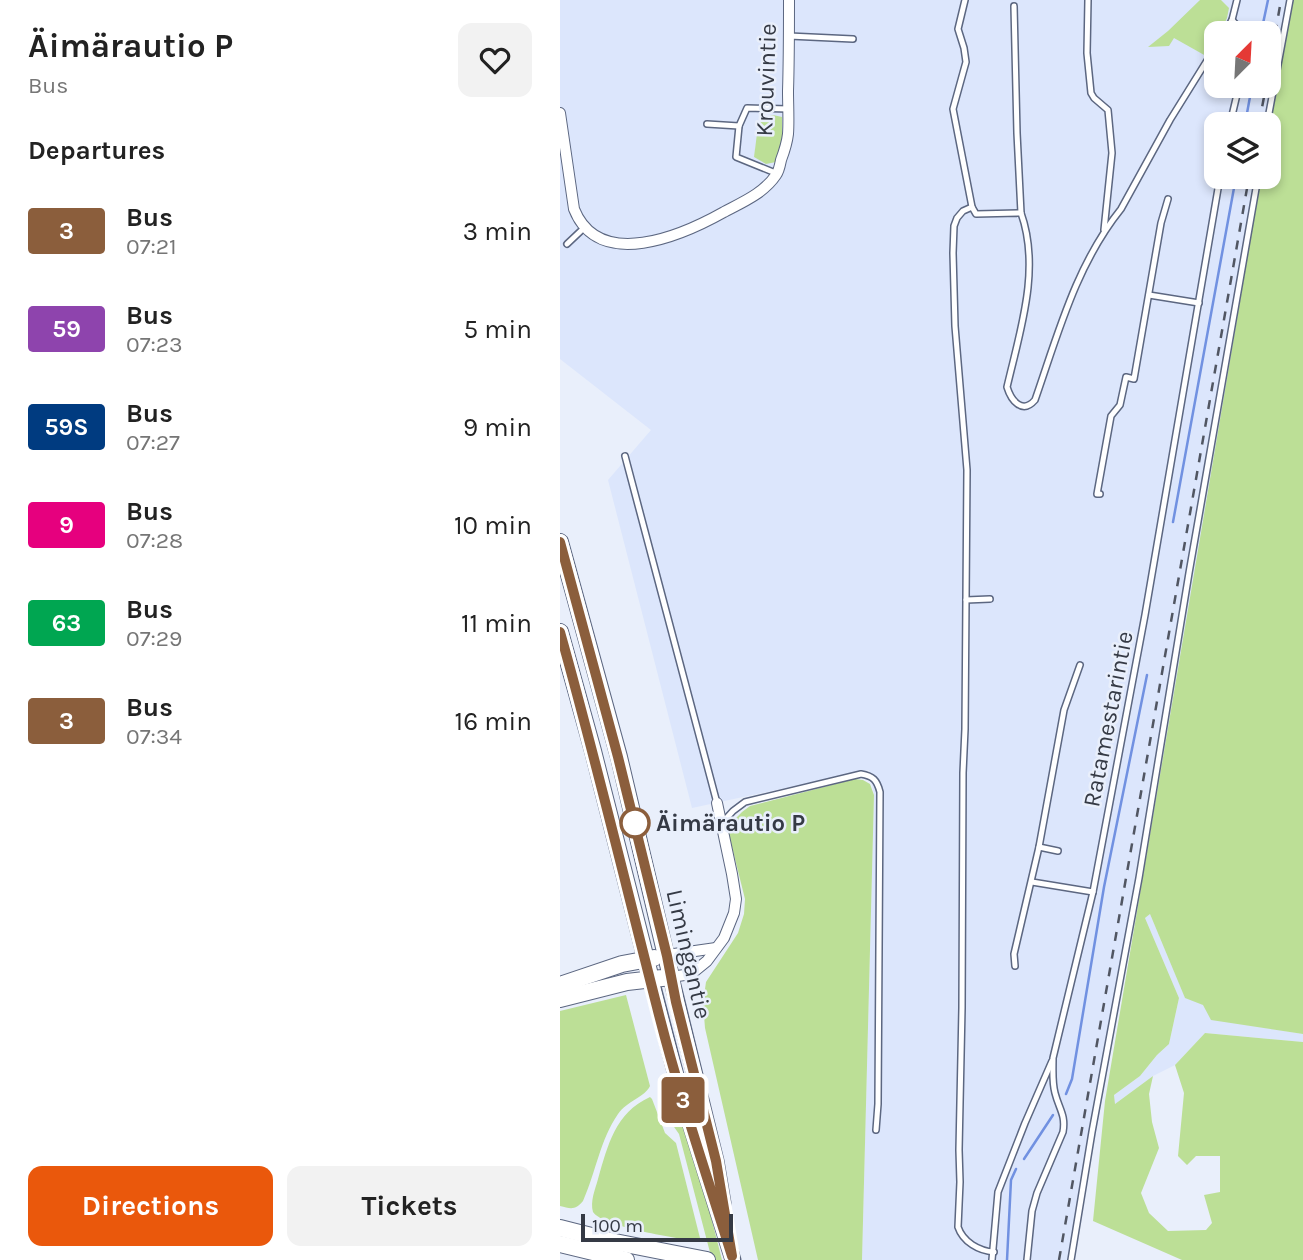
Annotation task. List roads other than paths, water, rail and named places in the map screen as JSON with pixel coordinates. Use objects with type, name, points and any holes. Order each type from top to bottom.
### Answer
[{"type":"main road","name":"Limingantie","points":[[560,542],[615,744],[667,956],[716,1161],[732,1258]]},
{"type":"main road","name":"Limingantie","points":[[560,632],[680,1091],[732,1258]]},
{"type":"main road","points":[[560,985],[622,964],[667,956]]},
{"type":"main road","points":[[560,999],[627,982],[671,976]]},
{"type":"main road","points":[[560,1228],[706,1260]]},
{"type":"main road","points":[[560,1244],[626,1260]]},
{"type":"street","name":"Krouvintie","points":[[778,174],[788,136],[789,0]]},
{"type":"street","points":[[560,117],[574,209],[578,219],[605,240],[618,244],[662,239],[697,227],[749,199],[778,174]]},
{"type":"street","points":[[671,976],[691,974],[707,961],[724,938],[734,913],[736,899],[717,803]]},
{"type":"street","points":[[667,956],[716,948]]},
{"type":"lane","points":[[965,0],[958,29],[966,62],[953,109],[972,207],[976,214],[1021,213]]},
{"type":"lane","points":[[1088,0],[1087,53],[1091,93],[1108,110],[1112,153],[1104,234]]},
{"type":"lane","points":[[1232,20],[1237,0]]},
{"type":"lane","points":[[1269,112],[1290,0]]},
{"type":"lane","points":[[1014,6],[1021,213],[1030,248],[1028,291],[1007,387],[1014,402],[1027,406],[1035,400],[1080,273],[1121,209],[1204,65]]},
{"type":"lane","points":[[789,36],[853,39]]},
{"type":"lane","points":[[778,174],[736,157],[739,126],[747,108],[788,109]]},
{"type":"lane","points":[[707,124],[739,126]]},
{"type":"lane","name":"Ratamestarintie","points":[[1027,1260],[1032,1211],[1037,1193],[1059,1145],[1065,1122],[1055,1094],[1053,1058],[1093,892],[1145,615],[1185,364],[1199,303],[1218,189]]},
{"type":"lane","points":[[1071,1260],[1256,189]]},
{"type":"lane","points":[[1100,494],[1097,494],[1111,416],[1120,405],[1126,377],[1135,379],[1161,223],[1168,199]]},
{"type":"lane","points":[[972,207],[957,218],[953,253],[955,326],[967,470],[958,1227],[965,1240],[984,1251],[994,1252]]},
{"type":"lane","points":[[567,244],[585,227]]},
{"type":"lane","points":[[1149,295],[1199,303]]},
{"type":"lane","points":[[625,456],[717,803]]},
{"type":"lane","points":[[966,600],[990,599]]},
{"type":"lane","points":[[1015,966],[1014,954],[1040,847],[1064,710],[1080,665]]},
{"type":"lane","points":[[721,824],[745,802],[861,774],[878,781],[876,1130]]},
{"type":"lane","points":[[1040,847],[1058,850]]},
{"type":"lane","points":[[1091,857],[1099,859]]},
{"type":"lane","points":[[1032,882],[1093,892]]},
{"type":"lane","points":[[992,1260],[998,1192],[1008,1162],[1053,1058]]},
{"type":"waterway","points":[[1264,21],[1268,0]]},
{"type":"waterway","points":[[1247,112],[1250,98]]},
{"type":"waterway","points":[[1173,522],[1234,189]]},
{"type":"waterway","points":[[1066,1094],[1072,1079],[1104,887],[1147,675]]},
{"type":"waterway","points":[[1024,1159],[1053,1115]]},
{"type":"waterway","points":[[1007,1260],[1011,1180],[1016,1169]]},
{"type":"railway","points":[[1277,21],[1281,0]]},
{"type":"railway","points":[[1261,112],[1264,98]]},
{"type":"railway","points":[[1059,1260],[1247,189]]},
{"type":"place","name":"Äimärautio P","points":[[635,823]]}]
